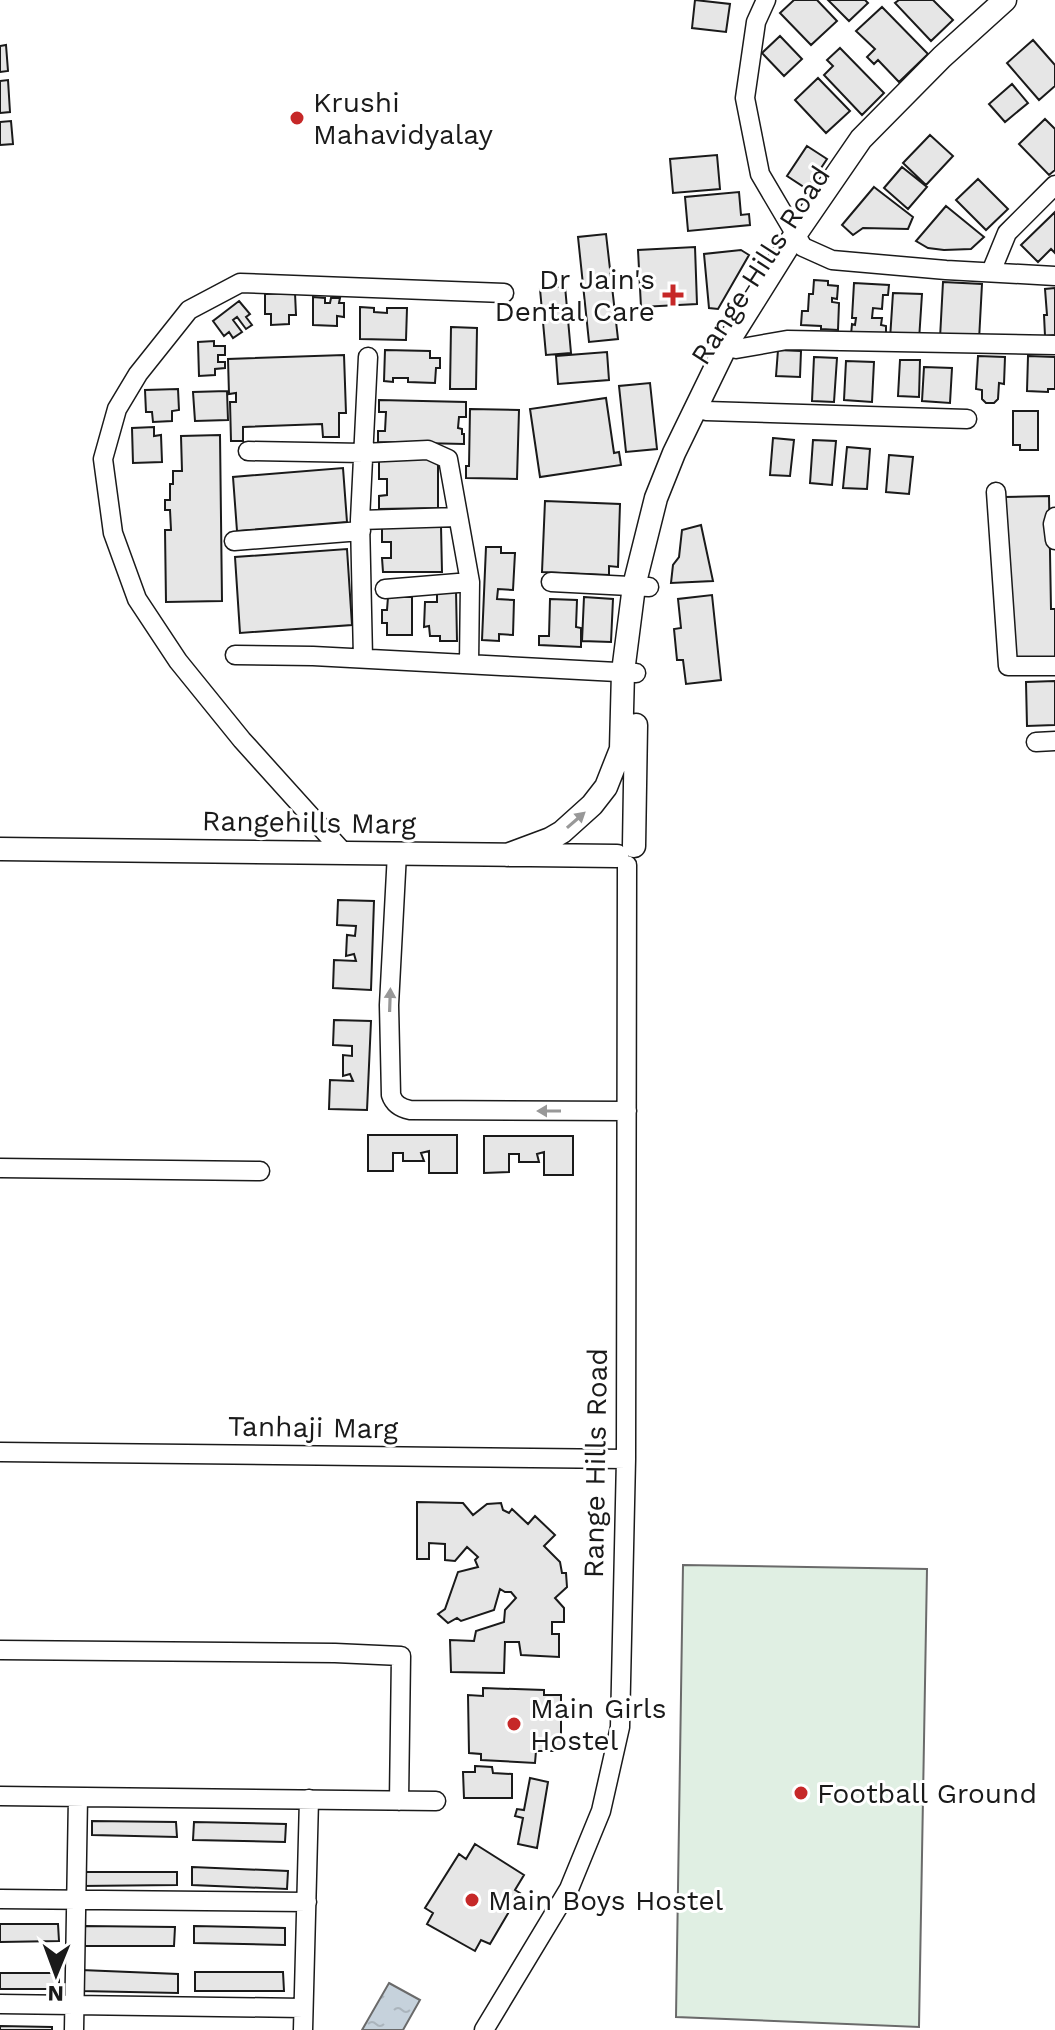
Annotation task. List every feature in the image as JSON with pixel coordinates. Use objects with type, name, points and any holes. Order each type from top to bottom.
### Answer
[{"type":"main road","points":[[641,586],[656,498],[674,453],[728,342],[799,241],[861,139],[942,57],[1005,0]]},
{"type":"main road","name":"Range Hills Road","points":[[624,853],[621,749],[641,586],[654,558],[684,457],[736,349],[799,241],[872,148],[963,55],[1025,0]]},
{"type":"main road","name":"Range Hills Road","points":[[624,853],[635,715],[630,672]]},
{"type":"main road","points":[[507,855],[550,839],[575,823],[606,787],[621,749]]},
{"type":"main road","name":"Rangehills Marg","points":[[0,849],[507,855],[624,853]]},
{"type":"street","points":[[766,0],[756,22],[745,98],[760,174],[799,241],[832,260],[1055,276]]},
{"type":"street","points":[[991,272],[1007,233],[1055,185]]},
{"type":"street","points":[[344,853],[242,740],[178,661],[137,599],[113,533],[103,459],[117,409],[138,374],[189,310],[240,283],[504,293]]},
{"type":"street","points":[[736,349],[787,340],[1055,345]]},
{"type":"street","points":[[363,658],[361,525],[368,357]]},
{"type":"street","points":[[706,411],[967,419]]},
{"type":"street","points":[[248,451],[363,453],[428,450],[448,459],[470,582],[469,664]]},
{"type":"street","points":[[996,492],[1008,666],[1055,666]]},
{"type":"street","points":[[234,541],[458,517]]},
{"type":"street","points":[[1055,517],[1055,540]]},
{"type":"street","points":[[385,589],[470,582]]},
{"type":"street","points":[[551,582],[641,586]]},
{"type":"street","points":[[235,655],[363,658],[630,672]]},
{"type":"street","points":[[397,853],[389,1005],[393,1101],[410,1110],[627,1111]]},
{"type":"street","name":"Range Hills Road","points":[[484,2030],[569,1889],[601,1811],[620,1727],[626,1459],[624,853]]},
{"type":"street","points":[[0,1168],[260,1171]]},
{"type":"street","name":"Tanhaji Marg","points":[[0,1452],[626,1459]]},
{"type":"street","points":[[0,1650],[401,1656],[399,1801]]},
{"type":"street","points":[[0,1796],[436,1801]]},
{"type":"street","points":[[74,2030],[78,1797]]},
{"type":"street","points":[[303,2030],[309,1799]]},
{"type":"street","points":[[0,1899],[307,1902]]},
{"type":"street","points":[[0,2004],[303,2008]]},
{"type":"green space","name":"Football Ground","points":[[683,1565],[927,1569],[919,2027],[676,2017]]},
{"type":"water","points":[[389,1983],[420,2000],[403,2030],[362,2030]]},
{"type":"building","points":[[695,0],[730,4],[726,32],[692,28]]},
{"type":"building","points":[[794,0],[817,0],[837,21],[811,45],[780,13]]},
{"type":"building","points":[[828,0],[865,0],[868,3],[849,21]]},
{"type":"building","points":[[899,0],[933,0],[953,20],[931,41],[895,3]]},
{"type":"building","points":[[882,7],[928,54],[899,82],[878,60],[874,64],[867,57],[875,49],[856,31]]},
{"type":"building","points":[[780,36],[802,59],[784,76],[762,53]]},
{"type":"building","points":[[1033,40],[1055,65],[1055,86],[1039,100],[1007,63]]},
{"type":"building","points":[[6,45],[8,71],[0,72],[0,46]]},
{"type":"building","points":[[840,48],[884,93],[862,115],[824,75],[833,66],[827,60]]},
{"type":"building","points":[[818,78],[850,111],[826,133],[795,100]]},
{"type":"building","points":[[8,80],[10,112],[0,113],[0,81]]},
{"type":"building","points":[[1012,84],[1028,103],[1005,122],[989,104]]},
{"type":"building","points":[[1045,119],[1055,129],[1055,170],[1049,175],[1019,144]]},
{"type":"building","points":[[11,121],[13,144],[0,145],[0,122]]},
{"type":"building","points":[[930,135],[953,156],[926,185],[903,163]]},
{"type":"building","points":[[807,146],[827,159],[807,189],[787,176]]},
{"type":"building","points":[[717,155],[720,189],[673,193],[670,159]]},
{"type":"building","points":[[902,167],[927,187],[908,209],[884,188]]},
{"type":"building","points":[[978,179],[1008,209],[986,230],[956,200]]},
{"type":"building","points":[[874,187],[913,217],[908,229],[863,228],[853,235],[842,225]]},
{"type":"building","points":[[739,192],[741,215],[749,214],[750,225],[688,231],[685,197]]},
{"type":"building","points":[[946,206],[984,237],[971,249],[928,248],[916,241]]},
{"type":"building","points":[[1055,212],[1055,253],[1051,249],[1038,262],[1021,245]]},
{"type":"building","points":[[606,234],[618,339],[589,342],[578,237]]},
{"type":"building","points":[[695,247],[697,304],[641,307],[638,250]]},
{"type":"building","points":[[741,250],[749,255],[718,309],[709,308],[704,254]]},
{"type":"building","points":[[814,280],[828,281],[828,285],[838,286],[837,299],[832,298],[832,302],[839,303],[838,330],[801,325],[802,311],[808,311],[809,294],[813,294]]},
{"type":"building","points":[[943,282],[982,284],[979,340],[940,338]]},
{"type":"building","points":[[854,283],[889,285],[888,295],[883,295],[882,309],[873,308],[872,318],[882,318],[881,325],[886,326],[886,337],[851,335],[856,318],[852,318]]},
{"type":"building","points":[[565,286],[571,353],[546,355],[540,289]]},
{"type":"building","points":[[1055,288],[1055,335],[1045,336],[1045,289]]},
{"type":"building","points":[[295,293],[296,315],[289,315],[289,324],[271,325],[271,314],[265,314],[265,294]]},
{"type":"building","points":[[893,293],[922,294],[919,340],[890,339]]},
{"type":"building","points":[[313,297],[325,298],[325,303],[330,303],[331,298],[340,298],[339,303],[344,303],[344,317],[337,316],[337,326],[313,325]]},
{"type":"building","points":[[239,301],[250,314],[246,317],[252,325],[246,329],[237,317],[233,320],[242,332],[233,338],[229,332],[224,336],[213,321]]},
{"type":"building","points":[[360,307],[387,313],[387,308],[407,308],[406,340],[360,339]]},
{"type":"building","points":[[451,327],[477,328],[476,389],[450,389]]},
{"type":"building","points":[[214,341],[214,346],[225,346],[225,355],[218,355],[218,362],[225,362],[225,368],[215,369],[215,375],[199,376],[198,342]]},
{"type":"building","points":[[385,350],[430,351],[430,358],[440,358],[435,383],[408,382],[408,378],[384,381]]},
{"type":"building","points":[[778,350],[801,351],[800,377],[776,376]]},
{"type":"building","points":[[607,352],[609,380],[558,384],[556,356]]},
{"type":"building","points":[[344,355],[346,413],[339,413],[339,437],[323,437],[322,424],[243,427],[243,441],[231,441],[230,402],[236,402],[236,393],[229,394],[228,359]]},
{"type":"building","points":[[978,356],[1005,357],[1004,384],[999,383],[998,399],[994,403],[986,403],[982,399],[982,390],[976,389]]},
{"type":"building","points":[[1028,356],[1055,357],[1055,389],[1048,389],[1048,392],[1027,391]]},
{"type":"building","points":[[814,357],[837,358],[834,402],[812,401]]},
{"type":"building","points":[[900,360],[920,360],[919,397],[898,396]]},
{"type":"building","points":[[846,361],[874,362],[872,402],[844,400]]},
{"type":"building","points":[[924,367],[952,368],[950,403],[922,401]]},
{"type":"building","points":[[650,383],[657,449],[626,452],[619,386]]},
{"type":"building","points":[[178,389],[179,410],[172,411],[172,421],[153,422],[152,412],[146,412],[145,390]]},
{"type":"building","points":[[227,391],[228,420],[195,421],[193,392]]},
{"type":"building","points":[[606,398],[614,453],[619,452],[621,465],[540,477],[530,409]]},
{"type":"building","points":[[379,400],[466,402],[466,417],[459,417],[458,428],[464,434],[464,444],[378,442],[378,431],[385,431],[386,412],[379,412]]},
{"type":"building","points":[[470,409],[519,410],[517,479],[466,478]]},
{"type":"building","points":[[1013,411],[1038,411],[1038,450],[1020,450],[1020,445],[1013,445]]},
{"type":"building","points":[[154,427],[154,436],[161,435],[162,462],[133,463],[132,428]]},
{"type":"building","points":[[220,435],[222,601],[166,602],[165,530],[171,530],[170,510],[165,510],[165,500],[170,500],[173,471],[182,471],[181,436]]},
{"type":"building","points":[[773,438],[794,440],[790,476],[770,475]]},
{"type":"building","points":[[813,440],[836,441],[832,485],[810,483]]},
{"type":"building","points":[[847,447],[870,449],[867,489],[843,488]]},
{"type":"building","points":[[889,455],[913,457],[909,494],[886,492]]},
{"type":"building","points":[[379,459],[438,459],[438,508],[379,509],[379,496],[387,495],[387,479],[379,479]]},
{"type":"building","points":[[343,468],[347,522],[237,531],[233,477]]},
{"type":"building","points":[[1049,496],[1055,659],[1014,659],[1004,497]]},
{"type":"building","points":[[545,501],[620,504],[618,567],[609,566],[609,575],[542,572]]},
{"type":"building","points":[[701,525],[713,581],[671,583],[673,565],[679,557],[682,530]]},
{"type":"building","points":[[382,526],[441,526],[442,572],[383,572],[382,558],[391,558],[391,542],[382,542]]},
{"type":"building","points":[[486,547],[501,547],[501,553],[515,553],[513,590],[498,589],[497,599],[514,600],[513,635],[499,634],[499,641],[482,640]]},
{"type":"building","points":[[347,549],[352,625],[240,633],[235,557]]},
{"type":"building","points":[[456,590],[457,641],[440,641],[440,636],[430,636],[429,626],[424,627],[425,602],[437,602],[437,591]]},
{"type":"building","points":[[712,595],[721,680],[686,684],[683,660],[677,660],[674,629],[681,628],[678,599]]},
{"type":"building","points":[[388,597],[412,597],[412,635],[387,635],[387,623],[382,623],[382,610],[387,610]]},
{"type":"building","points":[[584,597],[613,599],[611,642],[582,641]]},
{"type":"building","points":[[550,599],[577,600],[576,627],[581,628],[581,647],[539,645],[539,636],[549,636]]},
{"type":"building","points":[[1055,681],[1055,725],[1027,726],[1026,682]]},
{"type":"building","points":[[338,900],[374,901],[371,990],[333,988],[334,960],[356,961],[354,954],[346,956],[347,935],[355,936],[356,926],[337,925]]},
{"type":"building","points":[[334,1020],[371,1021],[367,1110],[329,1109],[330,1080],[353,1081],[350,1074],[343,1076],[343,1055],[352,1056],[352,1046],[333,1045]]},
{"type":"building","points":[[368,1135],[457,1135],[457,1173],[429,1173],[429,1151],[421,1153],[424,1161],[403,1161],[403,1153],[393,1153],[393,1171],[368,1171]]},
{"type":"building","points":[[484,1136],[573,1136],[573,1175],[544,1175],[544,1152],[537,1154],[539,1162],[519,1162],[519,1154],[509,1154],[509,1172],[484,1173]]},
{"type":"building","points":[[417,1502],[463,1503],[473,1515],[487,1504],[501,1503],[503,1510],[509,1513],[512,1509],[528,1524],[535,1516],[555,1535],[544,1546],[560,1562],[562,1573],[566,1573],[567,1587],[555,1598],[564,1608],[564,1622],[552,1622],[552,1634],[559,1634],[559,1657],[521,1655],[519,1642],[505,1642],[504,1673],[451,1672],[450,1640],[474,1641],[476,1631],[504,1622],[505,1610],[516,1598],[511,1592],[500,1589],[494,1610],[448,1623],[438,1614],[445,1609],[458,1572],[478,1567],[475,1560],[478,1557],[467,1547],[455,1561],[445,1560],[445,1544],[429,1543],[429,1559],[417,1559]]},
{"type":"building","name":"Main Girls Hostel","points":[[483,1688],[544,1690],[544,1695],[561,1695],[561,1751],[536,1751],[535,1763],[481,1760],[481,1754],[469,1753],[468,1695],[483,1696]]},
{"type":"building","points":[[475,1766],[492,1767],[493,1773],[512,1774],[512,1798],[464,1798],[463,1772],[475,1772]]},
{"type":"building","points":[[530,1778],[548,1782],[537,1848],[518,1844],[523,1818],[515,1816],[517,1809],[524,1810]]},
{"type":"building","points":[[92,1821],[176,1822],[177,1837],[92,1835]]},
{"type":"building","points":[[194,1822],[286,1824],[285,1842],[193,1840]]},
{"type":"building","name":"Main Boys Hostel","points":[[475,1844],[524,1875],[515,1890],[520,1893],[490,1944],[481,1940],[475,1951],[427,1924],[433,1913],[425,1908],[459,1854],[466,1859]]},
{"type":"building","points":[[192,1867],[288,1871],[287,1889],[192,1885]]},
{"type":"building","points":[[80,1872],[177,1872],[177,1885],[81,1886]]},
{"type":"building","points":[[0,1924],[58,1924],[59,1941],[0,1942]]},
{"type":"building","points":[[85,1926],[175,1927],[174,1946],[85,1946]]},
{"type":"building","points":[[194,1926],[285,1928],[285,1945],[194,1943]]},
{"type":"building","points":[[81,1970],[178,1974],[178,1993],[81,1991]]},
{"type":"building","points":[[195,1972],[283,1972],[284,1991],[195,1991]]},
{"type":"building","points":[[0,1973],[59,1973],[59,1989],[0,1989]]},
{"type":"building","points":[[0,2026],[52,2027],[52,2030],[0,2030]]},
{"type":"place","name":"Krushi Mahavidyalay","points":[[297,118]]},
{"type":"place","name":"Dr Jain's Dental Care","points":[[673,295]]},
{"type":"place","name":"Main Girls Hostel","points":[[514,1724]]},
{"type":"place","name":"Football Ground","points":[[801,1793]]},
{"type":"place","name":"Main Boys Hostel","points":[[472,1900]]}]
